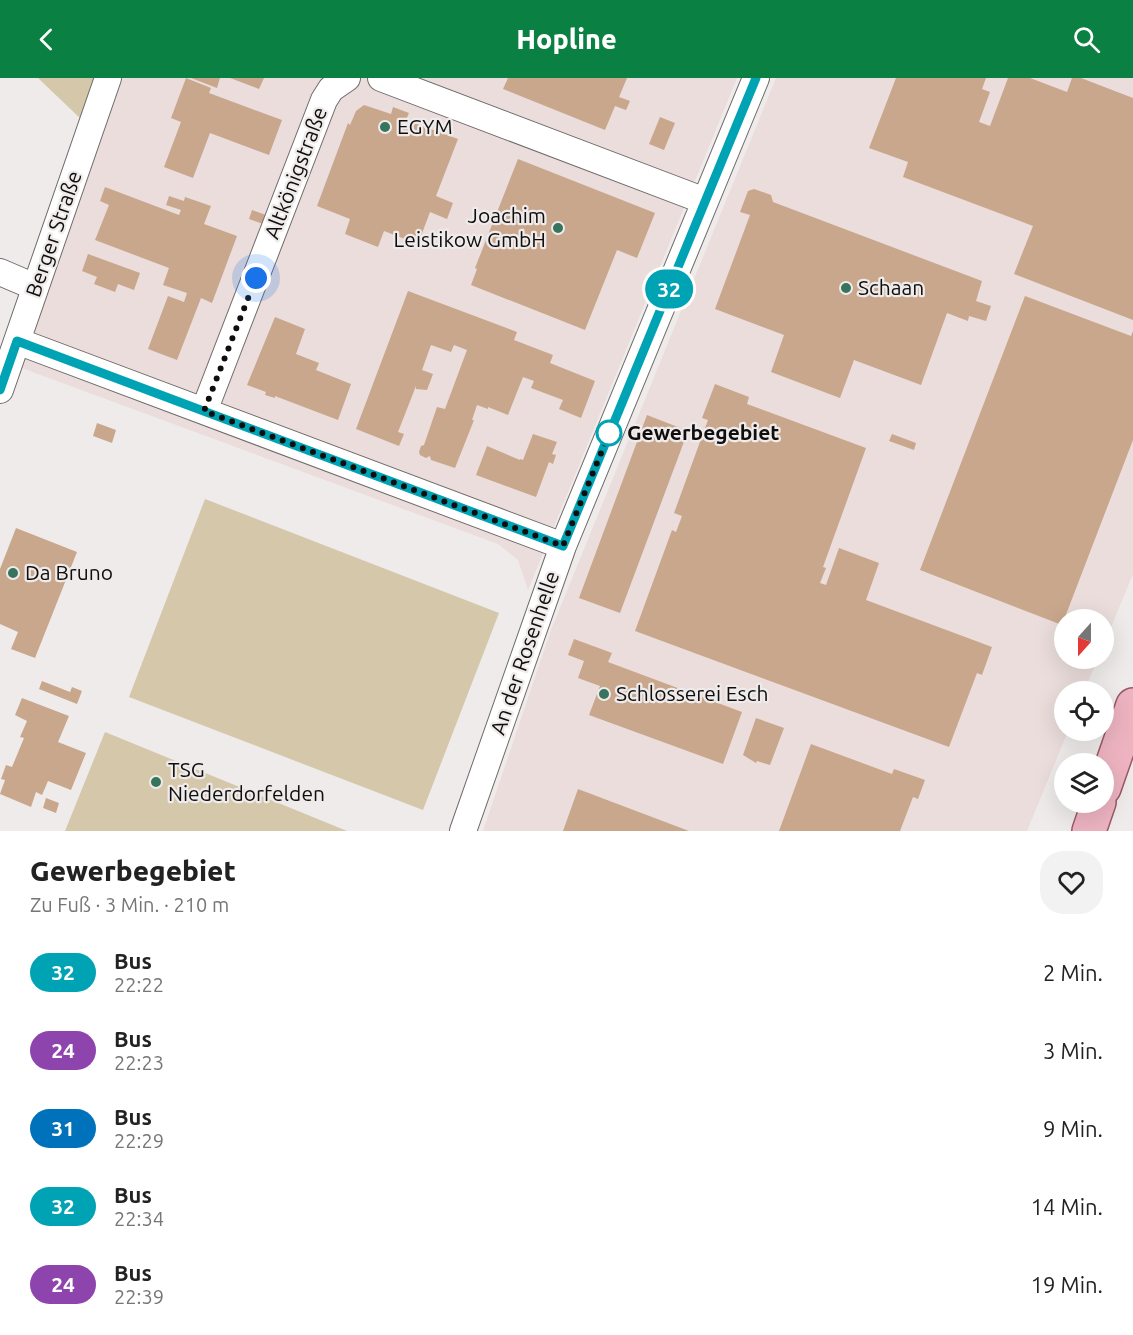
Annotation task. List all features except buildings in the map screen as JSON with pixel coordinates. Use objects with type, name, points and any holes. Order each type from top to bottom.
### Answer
[{"type":"main road","points":[[1114,759],[1133,705]]},
{"type":"main road","points":[[1089,831],[1095,813]]},
{"type":"street","name":"Berger Straße","points":[[0,390],[108,78]]},
{"type":"street","name":"Altkönigstraße","points":[[204,411],[324,100],[331,89],[346,78]]},
{"type":"street","points":[[381,78],[705,201]]},
{"type":"street","name":"An der Rosenhelle","points":[[463,831],[563,546],[756,78]]},
{"type":"street","points":[[0,272],[35,287]]},
{"type":"street","points":[[17,341],[563,546]]},
{"type":"shaded area","points":[[38,78],[97,78],[82,120]]},
{"type":"shaded area","points":[[97,78],[737,78],[528,590],[518,560],[498,544],[0,360]]},
{"type":"shaded area","points":[[776,78],[1133,78],[1133,574],[1114,620],[1114,609],[1054,609],[1054,669],[1094,669],[1088,681],[1054,681],[1054,741],[1064,741],[1059,753],[1054,753],[1054,765],[1027,831],[483,831],[551,630]]},
{"type":"shaded area","points":[[205,499],[499,613],[423,810],[129,697]]},
{"type":"shaded area","name":"TSG Niederdorfelden","points":[[105,732],[347,831],[65,831]]},
{"type":"bus line","name":"32","points":[[0,390],[17,341],[563,546],[756,78]]},
{"type":"place","name":"EGYM","points":[[385,127]]},
{"type":"place","name":"Joachim Leistikow GmbH","points":[[558,228]]},
{"type":"place","name":"Schaan","points":[[846,288]]},
{"type":"place","name":"Gewerbegebiet","points":[[609,433]]},
{"type":"place","name":"Da Bruno","points":[[13,573]]},
{"type":"place","name":"Schlosserei Esch","points":[[604,694]]},
{"type":"place","name":"TSG Niederdorfelden","points":[[156,782]]},
{"type":"route","points":[[256,278],[204,411],[563,546],[610,431],[609,433]]}]
